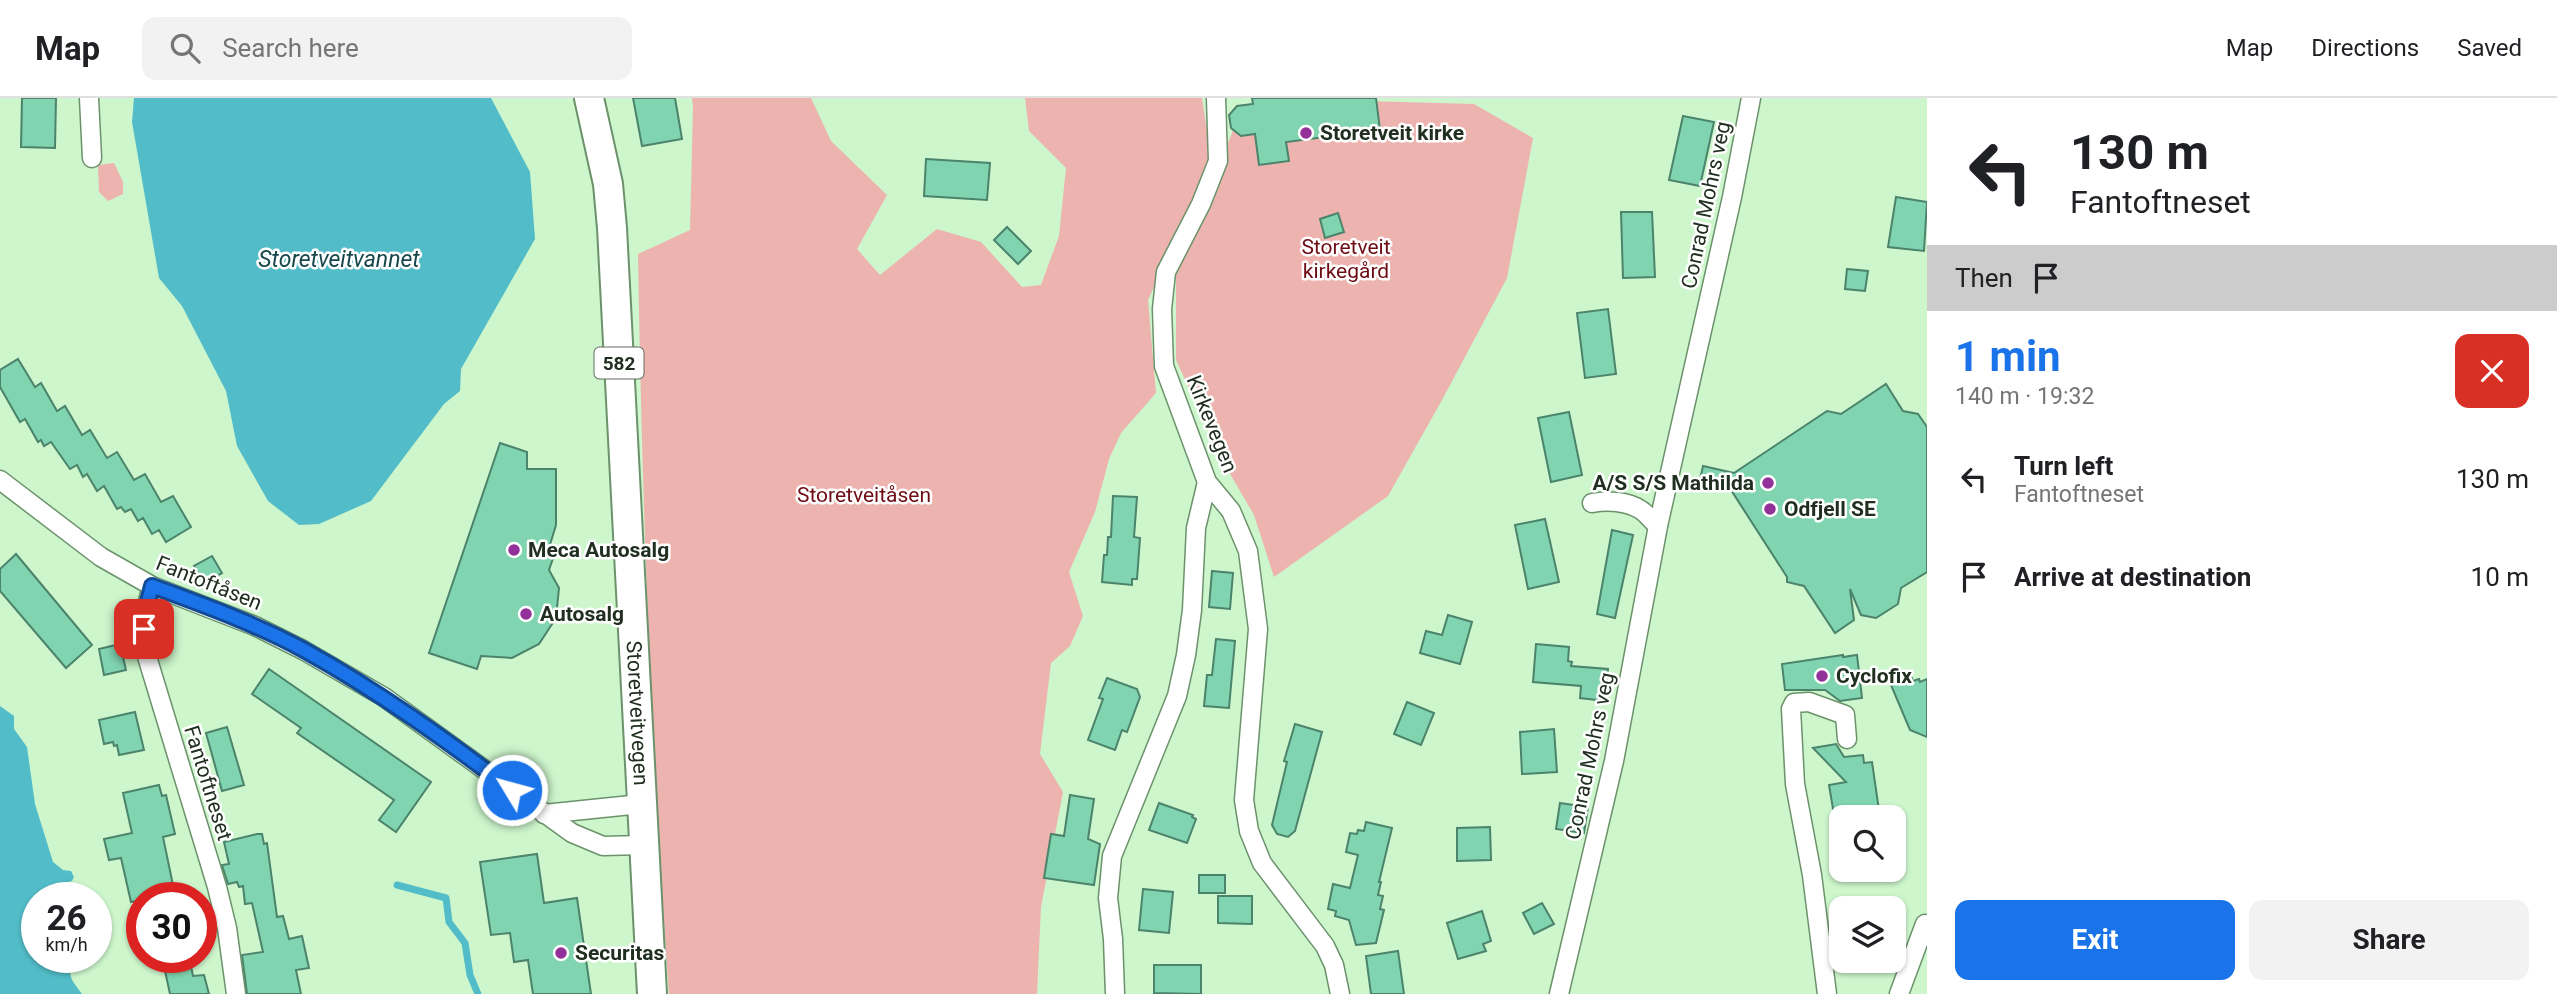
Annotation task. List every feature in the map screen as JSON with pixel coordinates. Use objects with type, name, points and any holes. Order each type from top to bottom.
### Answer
[{"type":"main road","name":"Storetveitvegen","points":[[589,98],[607,184],[612,228],[652,994]]},
{"type":"street","points":[[89,98],[92,158]]},
{"type":"street","name":"Kirkevegen","points":[[1216,98],[1218,161],[1202,204],[1166,272],[1162,309],[1164,366],[1207,482],[1231,511],[1248,551],[1258,629],[1244,800],[1249,831],[1262,863],[1325,946],[1334,965],[1340,994]]},
{"type":"street","name":"Conrad Mohrs veg","points":[[1559,994],[1614,761],[1658,526],[1729,211],[1751,98]]},
{"type":"street","name":"Fantoftåsen","points":[[0,480],[100,557],[152,586],[255,626],[372,690],[572,833],[603,846],[643,845]]},
{"type":"street","points":[[1115,994],[1108,878],[1112,856],[1177,696],[1192,610],[1196,528],[1207,482]]},
{"type":"street","points":[[1592,503],[1624,503],[1642,510],[1658,526]]},
{"type":"street","name":"Fantoftneset","points":[[152,586],[146,609],[145,650],[217,887],[227,928],[236,994]]},
{"type":"street","points":[[1827,994],[1812,875],[1796,784],[1791,709],[1794,703],[1809,702],[1844,715],[1847,739]]},
{"type":"street","points":[[544,814],[641,804]]},
{"type":"street","points":[[1899,994],[1925,924]]},
{"type":"green space","name":"Storetveitåsen","points":[[692,98],[811,98],[831,141],[887,195],[857,249],[880,275],[937,229],[981,242],[1022,287],[1041,285],[1059,236],[1066,168],[1029,131],[1025,98],[1202,98],[1212,165],[1148,300],[1156,393],[1121,433],[1109,459],[1095,512],[1069,572],[1083,616],[1070,646],[1051,663],[1040,754],[1063,792],[1041,907],[1037,994],[669,994],[648,624],[638,254],[690,230]]},
{"type":"green space","name":"Storetveit kirkegård","points":[[1366,101],[1474,104],[1533,138],[1507,278],[1388,496],[1274,577],[1254,515],[1222,460],[1176,360],[1176,272],[1238,118]]},
{"type":"green space","points":[[114,163],[123,182],[123,194],[108,201],[99,192],[98,165]]},
{"type":"water","name":"Storetveitvannet","points":[[134,98],[491,98],[530,172],[535,239],[461,369],[460,391],[444,404],[371,501],[319,524],[299,525],[268,501],[237,446],[226,391],[182,306],[159,278],[132,122]]},
{"type":"water","points":[[0,706],[14,716],[14,729],[27,747],[35,804],[53,862],[63,870],[71,871],[74,877],[68,882],[21,882],[21,973],[71,973],[82,994],[0,994]]},
{"type":"building","points":[[22,98],[56,98],[55,148],[21,147]]},
{"type":"building","points":[[633,98],[675,98],[682,139],[642,146]]},
{"type":"building","name":"Storetveit kirke","points":[[1252,98],[1376,98],[1380,130],[1286,142],[1289,161],[1259,165],[1255,134],[1241,136],[1231,128],[1229,115],[1237,106],[1253,104]]},
{"type":"building","points":[[1683,116],[1714,122],[1700,186],[1669,180]]},
{"type":"building","points":[[926,159],[990,163],[987,200],[924,196]]},
{"type":"building","points":[[1896,197],[1927,202],[1924,251],[1888,247]]},
{"type":"building","points":[[1621,212],[1652,212],[1655,277],[1623,278]]},
{"type":"building","points":[[1338,213],[1344,232],[1325,238],[1320,219]]},
{"type":"building","points":[[1007,227],[1031,251],[1018,264],[994,240]]},
{"type":"building","points":[[1847,269],[1868,271],[1865,291],[1845,289]]},
{"type":"building","points":[[1608,309],[1616,374],[1585,378],[1577,313]]},
{"type":"building","points":[[18,359],[35,387],[41,383],[57,411],[65,406],[82,435],[90,430],[107,458],[117,452],[134,480],[145,474],[161,502],[173,496],[191,527],[166,542],[159,530],[152,534],[143,518],[138,521],[131,509],[125,512],[121,507],[117,509],[104,486],[97,491],[87,474],[83,477],[77,465],[70,469],[51,442],[44,446],[41,440],[38,442],[25,419],[20,422],[0,387],[0,370]]},
{"type":"building","points":[[1886,384],[1903,411],[1918,414],[1927,427],[1927,572],[1901,588],[1898,604],[1876,618],[1861,615],[1850,589],[1854,620],[1835,633],[1804,586],[1787,582],[1787,577],[1731,490],[1699,484],[1703,466],[1734,473],[1827,411],[1841,414]]},
{"type":"building","points":[[1569,412],[1582,475],[1551,482],[1538,418]]},
{"type":"building","points":[[500,443],[527,452],[527,469],[556,469],[556,525],[549,548],[556,550],[549,570],[559,588],[556,618],[539,644],[512,658],[481,656],[477,669],[429,653]]},
{"type":"building","points":[[1113,496],[1137,497],[1134,537],[1140,538],[1137,579],[1132,579],[1132,585],[1102,582],[1104,555],[1107,555],[1108,537],[1111,537]]},
{"type":"building","points":[[1545,519],[1559,582],[1528,589],[1515,525]]},
{"type":"building","points":[[1612,530],[1633,535],[1615,618],[1597,614]]},
{"type":"building","points":[[16,554],[92,645],[66,668],[0,591],[0,569]]},
{"type":"building","points":[[212,556],[222,573],[204,583],[194,566]]},
{"type":"building","points":[[1212,571],[1233,573],[1230,609],[1209,607]]},
{"type":"building","points":[[1448,615],[1472,622],[1460,664],[1420,653],[1426,631],[1442,635]]},
{"type":"building","points":[[1216,639],[1235,641],[1229,708],[1204,706],[1207,675],[1212,675]]},
{"type":"building","points":[[120,644],[126,670],[104,675],[99,649]]},
{"type":"building","points":[[1536,644],[1569,647],[1568,661],[1572,662],[1571,666],[1608,669],[1605,701],[1580,698],[1581,686],[1533,682]]},
{"type":"building","points":[[1857,655],[1862,698],[1840,701],[1825,690],[1785,690],[1782,664]]},
{"type":"building","points":[[269,669],[431,782],[396,832],[379,820],[394,800],[297,733],[301,728],[252,694]]},
{"type":"building","points":[[1911,676],[1913,681],[1927,679],[1927,737],[1910,730],[1891,685]]},
{"type":"building","points":[[1107,678],[1137,689],[1140,697],[1127,732],[1122,730],[1115,750],[1088,740],[1103,699],[1099,698]]},
{"type":"building","points":[[1407,702],[1434,713],[1421,745],[1394,734]]},
{"type":"building","points":[[135,712],[144,750],[119,755],[117,745],[114,746],[113,742],[104,744],[99,720]]},
{"type":"building","points":[[1295,724],[1322,732],[1295,831],[1288,837],[1277,834],[1272,825],[1287,762],[1284,761]]},
{"type":"building","points":[[227,727],[244,785],[222,791],[206,733]]},
{"type":"building","points":[[1554,729],[1557,772],[1522,774],[1520,732]]},
{"type":"building","points":[[1836,744],[1844,757],[1863,755],[1864,763],[1872,762],[1878,805],[1832,805],[1829,785],[1846,782],[1813,748]]},
{"type":"building","points":[[159,785],[162,796],[166,795],[175,834],[163,837],[172,882],[126,882],[121,858],[109,860],[104,839],[132,833],[123,793]]},
{"type":"building","points":[[1070,795],[1094,799],[1088,839],[1100,844],[1094,885],[1044,878],[1051,834],[1064,836]]},
{"type":"building","points":[[1159,803],[1193,815],[1196,819],[1187,843],[1149,830]]},
{"type":"building","points":[[1560,803],[1588,807],[1584,833],[1556,829]]},
{"type":"building","points":[[1366,822],[1392,828],[1379,882],[1378,895],[1383,896],[1380,909],[1384,910],[1376,943],[1356,945],[1349,920],[1335,916],[1336,911],[1328,909],[1333,884],[1350,888],[1358,855],[1346,852],[1350,833],[1364,831]]},
{"type":"building","points":[[1490,827],[1491,860],[1457,861],[1457,828]]},
{"type":"building","points":[[262,834],[264,844],[267,843],[277,917],[283,916],[289,939],[302,936],[309,968],[296,970],[301,994],[247,994],[242,955],[263,952],[252,903],[245,904],[243,886],[239,887],[237,882],[228,884],[222,865],[229,864],[224,842]]},
{"type":"building","points":[[537,854],[544,903],[577,898],[591,994],[533,994],[528,960],[514,962],[510,933],[491,935],[480,862]]},
{"type":"building","points":[[1199,875],[1225,875],[1225,893],[1199,893]]},
{"type":"building","points":[[1143,889],[1173,892],[1169,933],[1139,930]]},
{"type":"building","points":[[1218,896],[1252,896],[1252,924],[1218,923]]},
{"type":"building","points":[[1542,903],[1554,924],[1534,934],[1523,913]]},
{"type":"building","points":[[1482,911],[1491,941],[1483,944],[1486,951],[1458,959],[1447,923]]},
{"type":"building","points":[[1398,951],[1404,994],[1371,994],[1366,956]]},
{"type":"building","points":[[1154,965],[1201,965],[1201,994],[1154,993]]},
{"type":"building","points":[[165,973],[204,975],[209,994],[170,994]]},
{"type":"waterway","points":[[397,885],[446,898],[449,922],[465,943],[470,975],[478,994]]},
{"type":"place","name":"Storetveit kirke","points":[[1306,133]]},
{"type":"place","name":"A/S S/S Mathilda","points":[[1768,483]]},
{"type":"place","name":"Odfjell SE","points":[[1770,509]]},
{"type":"place","name":"Meca Autosalg","points":[[514,550]]},
{"type":"place","name":"Autosalg","points":[[526,614]]},
{"type":"place","name":"Cyclofix","points":[[1822,676]]},
{"type":"place","name":"Securitas","points":[[561,953]]},
{"type":"route","points":[[144,629],[152,586],[255,626],[384,696],[512,790]]}]
